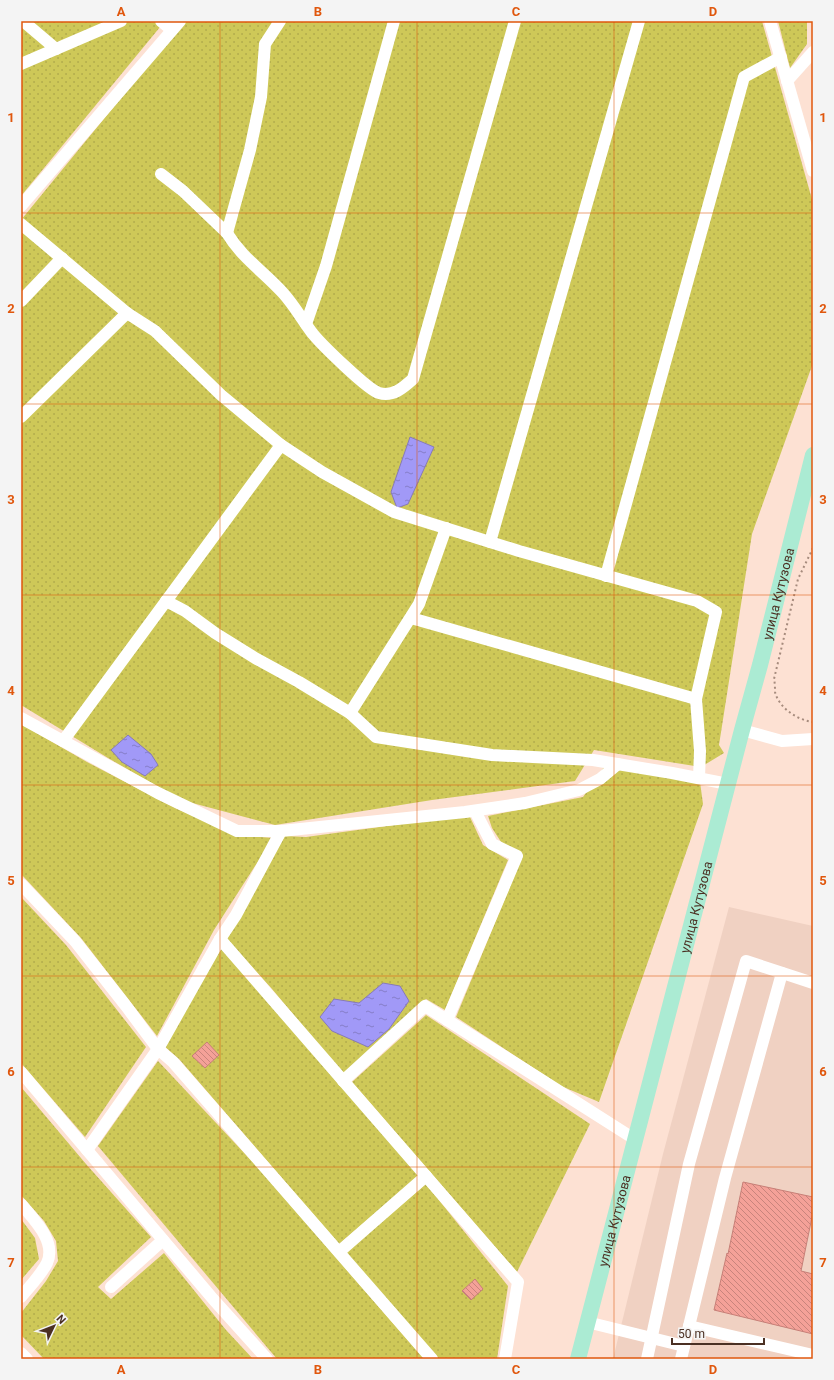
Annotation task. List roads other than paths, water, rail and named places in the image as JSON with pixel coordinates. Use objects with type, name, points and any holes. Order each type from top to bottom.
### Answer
[{"type":"main road","name":"улица Кутузова","points":[[578,1359],[760,665],[813,455]]},
{"type":"street","points":[[23,21],[56,49]]},
{"type":"street","points":[[21,64],[121,21]]},
{"type":"street","points":[[21,206],[176,25],[161,21]]},
{"type":"street","points":[[227,233],[250,150],[261,97],[265,44],[280,21]]},
{"type":"street","points":[[306,324],[326,266],[394,21]]},
{"type":"street","points":[[161,174],[183,192],[227,233],[236,247],[283,293],[314,335],[360,381],[378,393],[392,394],[404,387],[413,379],[515,21]]},
{"type":"street","points":[[490,542],[639,21]]},
{"type":"street","points":[[770,21],[813,171]]},
{"type":"street","points":[[787,81],[813,52]]},
{"type":"street","points":[[606,576],[744,77],[780,57]]},
{"type":"street","points":[[21,224],[127,313],[155,331],[222,395],[281,445],[322,472],[394,512],[490,542],[697,601],[716,612],[696,699],[700,751],[699,778]]},
{"type":"street","points":[[21,301],[62,258]]},
{"type":"street","points":[[21,418],[127,313]]},
{"type":"street","points":[[63,741],[281,445]]},
{"type":"street","points":[[350,713],[419,604],[446,528]]},
{"type":"street","points":[[166,601],[185,611],[215,633],[255,658],[299,682],[350,713],[376,737],[492,755],[592,760],[728,784]]},
{"type":"street","points":[[410,618],[696,699]]},
{"type":"street","points":[[21,718],[158,793],[237,831],[281,830],[475,811],[525,803],[579,790],[600,779],[618,764]]},
{"type":"street","points":[[742,730],[782,741],[813,739]]},
{"type":"street","points":[[447,1020],[517,856],[492,844],[475,811]]},
{"type":"street","points":[[87,1150],[158,1049],[220,939],[236,915],[281,830]]},
{"type":"street","points":[[21,884],[75,941],[158,1049],[173,1062],[432,1359]]},
{"type":"street","points":[[220,939],[518,1282],[505,1359]]},
{"type":"street","points":[[647,1359],[689,1164],[746,961],[813,983]]},
{"type":"street","points":[[681,1359],[725,1178],[782,973]]},
{"type":"street","points":[[343,1081],[425,1006],[636,1140]]},
{"type":"street","points":[[21,1072],[213,1299],[267,1359]]},
{"type":"street","points":[[338,1252],[426,1176]]},
{"type":"street","points":[[21,1204],[38,1224],[47,1239],[49,1252],[48,1262],[38,1277],[21,1297]]},
{"type":"street","points":[[111,1287],[163,1240]]},
{"type":"street","points":[[587,1322],[684,1346]]},
{"type":"street","points":[[689,1326],[813,1355]]},
{"type":"street","points":[[21,1353],[27,1359]]},
{"type":"water","points":[[410,437],[434,447],[408,504],[397,508],[391,492]]},
{"type":"water","points":[[128,735],[151,754],[158,765],[145,776],[122,762],[111,750]]},
{"type":"water","points":[[383,983],[400,986],[409,1001],[389,1029],[368,1047],[332,1031],[320,1017],[334,999],[359,1003]]}]
